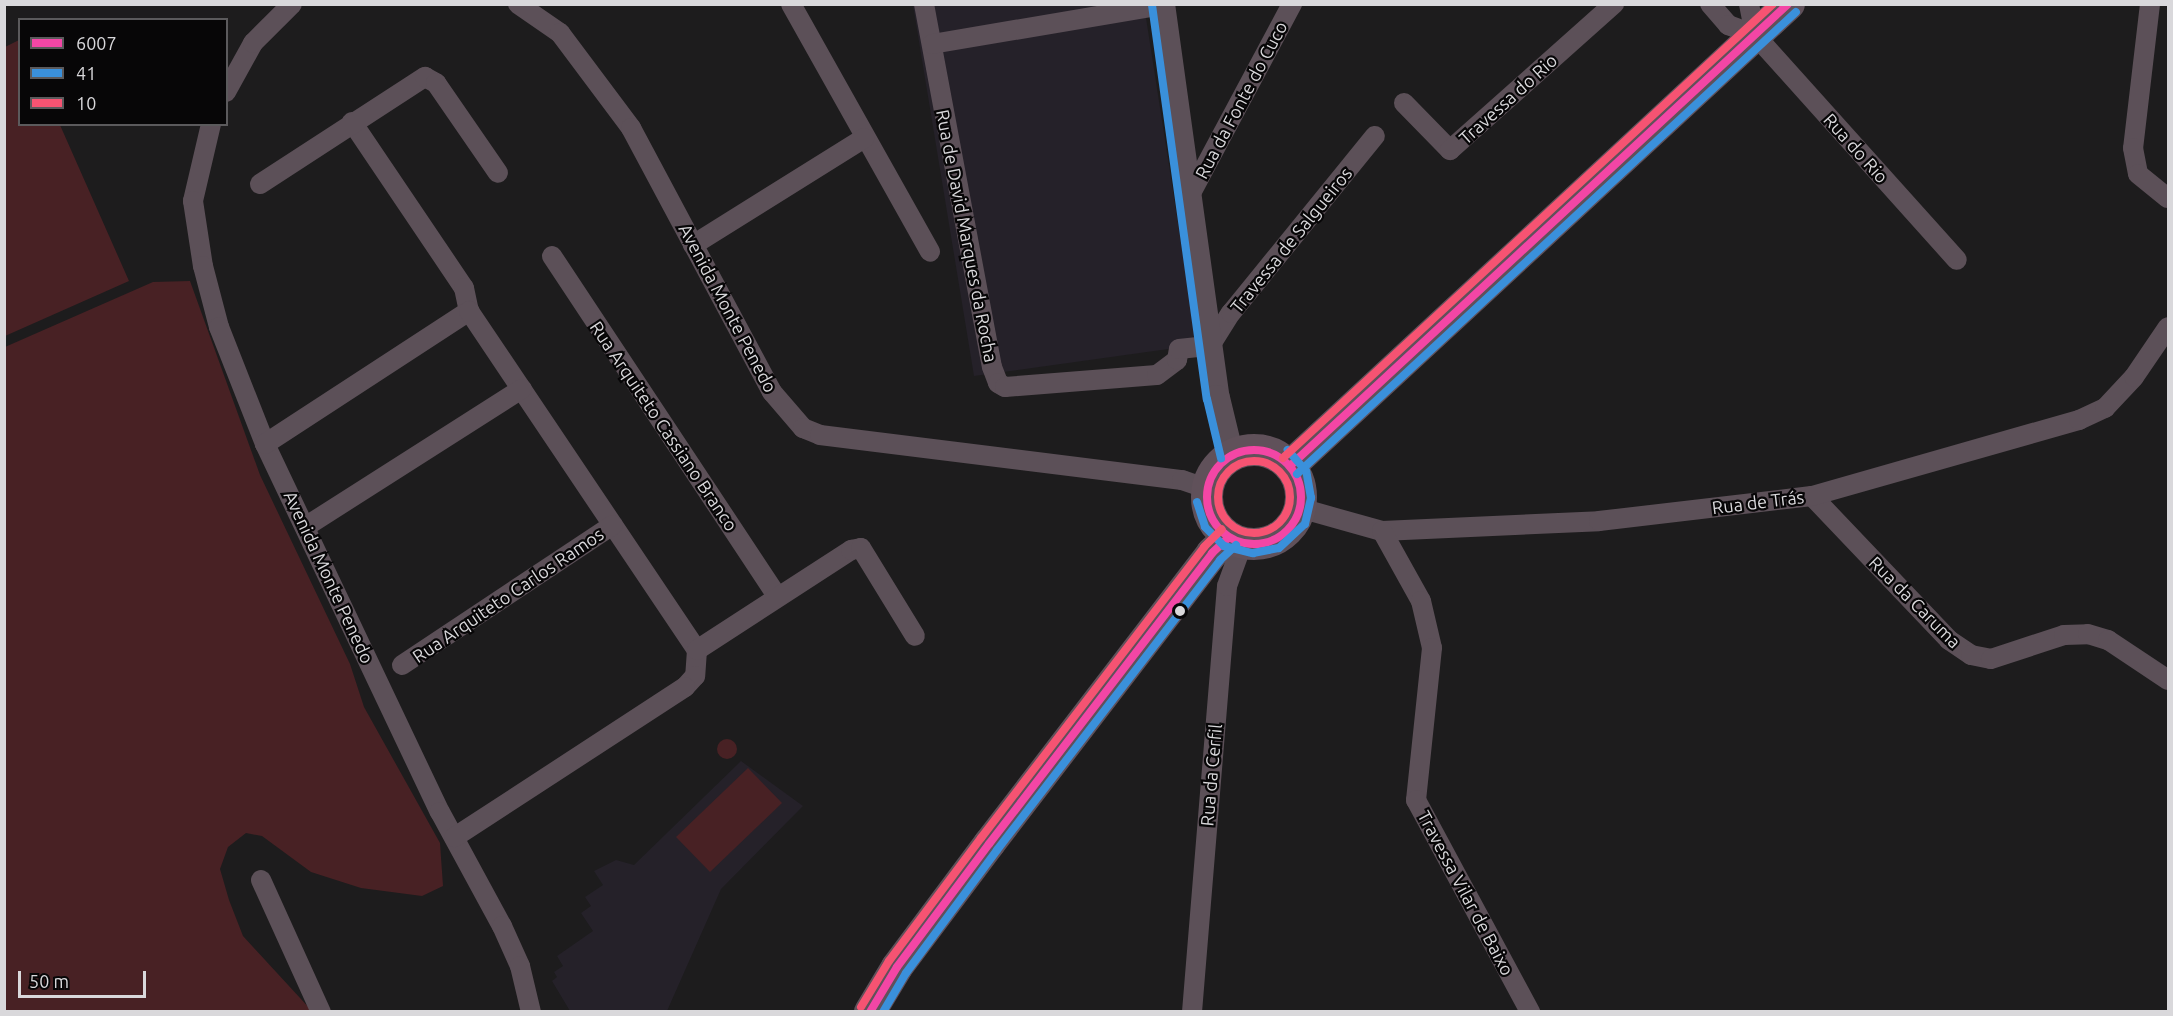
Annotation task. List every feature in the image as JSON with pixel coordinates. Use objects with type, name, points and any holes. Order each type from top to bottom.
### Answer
[{"type":"main road","points":[[1290,465],[1789,4]]},
{"type":"main road","points":[[870,1011],[897,967],[1212,553],[1236,539],[1274,539],[1290,527],[1300,508],[1300,486],[1290,465],[1280,457],[1256,449],[1231,456],[1216,470],[1208,489],[1209,511],[1236,539]]},
{"type":"street","points":[[228,88],[253,43],[292,4]]},
{"type":"street","name":"Avenida Monte Penedo","points":[[518,4],[560,33],[594,74],[631,128],[772,392],[803,428],[820,435],[1182,480],[1208,489]]},
{"type":"street","points":[[791,4],[864,138],[930,252]]},
{"type":"street","name":"Rua de David Marques da Rocha","points":[[924,4],[951,160],[998,382],[1005,387],[1157,375],[1177,360],[1179,349],[1209,346]]},
{"type":"street","name":"Rua da Fonte do Cuco","points":[[1190,195],[1292,4]]},
{"type":"street","name":"Travessa do Rio","points":[[1404,103],[1450,150],[1614,4]]},
{"type":"street","name":"Rua do Rio","points":[[1710,4],[1728,26],[1755,35],[1957,260]]},
{"type":"street","points":[[1749,4],[1755,35]]},
{"type":"street","points":[[2150,4],[2133,148],[2138,174],[2153,189],[2169,198]]},
{"type":"street","points":[[932,44],[1162,5],[1209,346],[1231,456]]},
{"type":"street","points":[[260,184],[352,122],[425,77],[436,83],[498,173]]},
{"type":"street","points":[[352,122],[464,288],[469,311],[697,650],[695,676],[685,687],[455,837]]},
{"type":"street","name":"Avenida Monte Penedo","points":[[211,126],[193,201],[203,266],[219,327],[266,444],[305,527],[455,837],[507,936],[520,966],[531,1011]]},
{"type":"street","name":"Travessa de Salgueiros","points":[[1209,346],[1231,313],[1375,136]]},
{"type":"street","points":[[693,244],[864,138]]},
{"type":"street","name":"Rua Arquiteto Cassiano Branco","points":[[552,256],[777,596]]},
{"type":"street","points":[[266,444],[469,311]]},
{"type":"street","name":"Rua de Trás","points":[[1300,508],[1382,531],[1599,521],[1812,496],[2096,412],[2134,377],[2169,327]]},
{"type":"street","points":[[305,527],[522,389]]},
{"type":"street","name":"Rua da Caruma","points":[[1812,496],[1949,640],[1971,655],[1991,659],[2064,635],[2088,634],[2108,639],[2169,680]]},
{"type":"street","name":"Rua Arquiteto Carlos Ramos","points":[[402,665],[613,525]]},
{"type":"street","name":"Travessa Vilar de Baixo","points":[[1382,531],[1421,601],[1432,648],[1416,800],[1530,1011]]},
{"type":"street","name":"Rua da Cerfil","points":[[1192,1011],[1227,586],[1236,539]]},
{"type":"street","points":[[697,650],[777,596],[851,550],[861,548],[915,636]]},
{"type":"street","points":[[261,880],[321,1011]]},
{"type":"shaded area","points":[[913,5],[1144,5],[1197,345],[974,376]]},
{"type":"shaded area","points":[[18,40],[18,126],[60,126],[129,281],[5,336],[5,47]]},
{"type":"shaded area","points":[[190,281],[260,475],[350,664],[364,707],[440,843],[443,886],[422,896],[361,888],[311,872],[262,836],[246,833],[228,847],[220,869],[229,900],[243,936],[312,1011],[5,1012],[5,347],[153,282]]},
{"type":"shaded area","points":[[723,739],[731,739],[737,745],[737,753],[731,759],[723,759],[717,753],[717,745]]},
{"type":"shaded area","points":[[741,761],[803,806],[721,889],[667,1011],[570,1011],[552,981],[557,977],[554,972],[563,966],[557,956],[593,931],[581,913],[591,906],[585,897],[603,885],[594,871],[616,860],[634,865]]},
{"type":"shaded area","points":[[748,768],[782,803],[710,872],[676,837]]},
{"type":"transit line","name":"10","points":[[1283,458],[1773,4]]},
{"type":"transit line","name":"6007","points":[[1290,466],[1788,4]]},
{"type":"transit line","name":"41","points":[[1152,5],[1207,399],[1221,458]]},
{"type":"transit line","name":"41","points":[[1297,474],[1796,12]]},
{"type":"transit line","name":"6007","points":[[1254,450],[1272,454],[1287,464],[1297,479],[1301,497],[1297,515],[1287,530],[1272,540],[1254,544],[1236,540],[1221,530],[1211,515],[1207,497],[1211,479],[1221,464],[1236,454],[1254,450]]},
{"type":"transit line","name":"41","points":[[1197,502],[1205,527],[1224,546],[1253,553],[1279,548],[1305,524],[1311,498],[1306,471],[1288,450]]},
{"type":"transit line","name":"10","points":[[1261,461],[1280,471],[1288,483],[1290,497],[1288,511],[1280,523],[1268,531],[1247,533],[1228,523],[1220,511],[1218,490],[1228,471],[1240,463],[1261,461]]},
{"type":"transit line","name":"10","points":[[861,1007],[889,961],[981,838],[1204,547],[1222,529]]},
{"type":"transit line","name":"6007","points":[[870,1012],[897,967],[989,844],[1212,553],[1229,537]]},
{"type":"transit line","name":"41","points":[[883,1012],[906,973],[997,850],[1220,560],[1236,545]]}]
